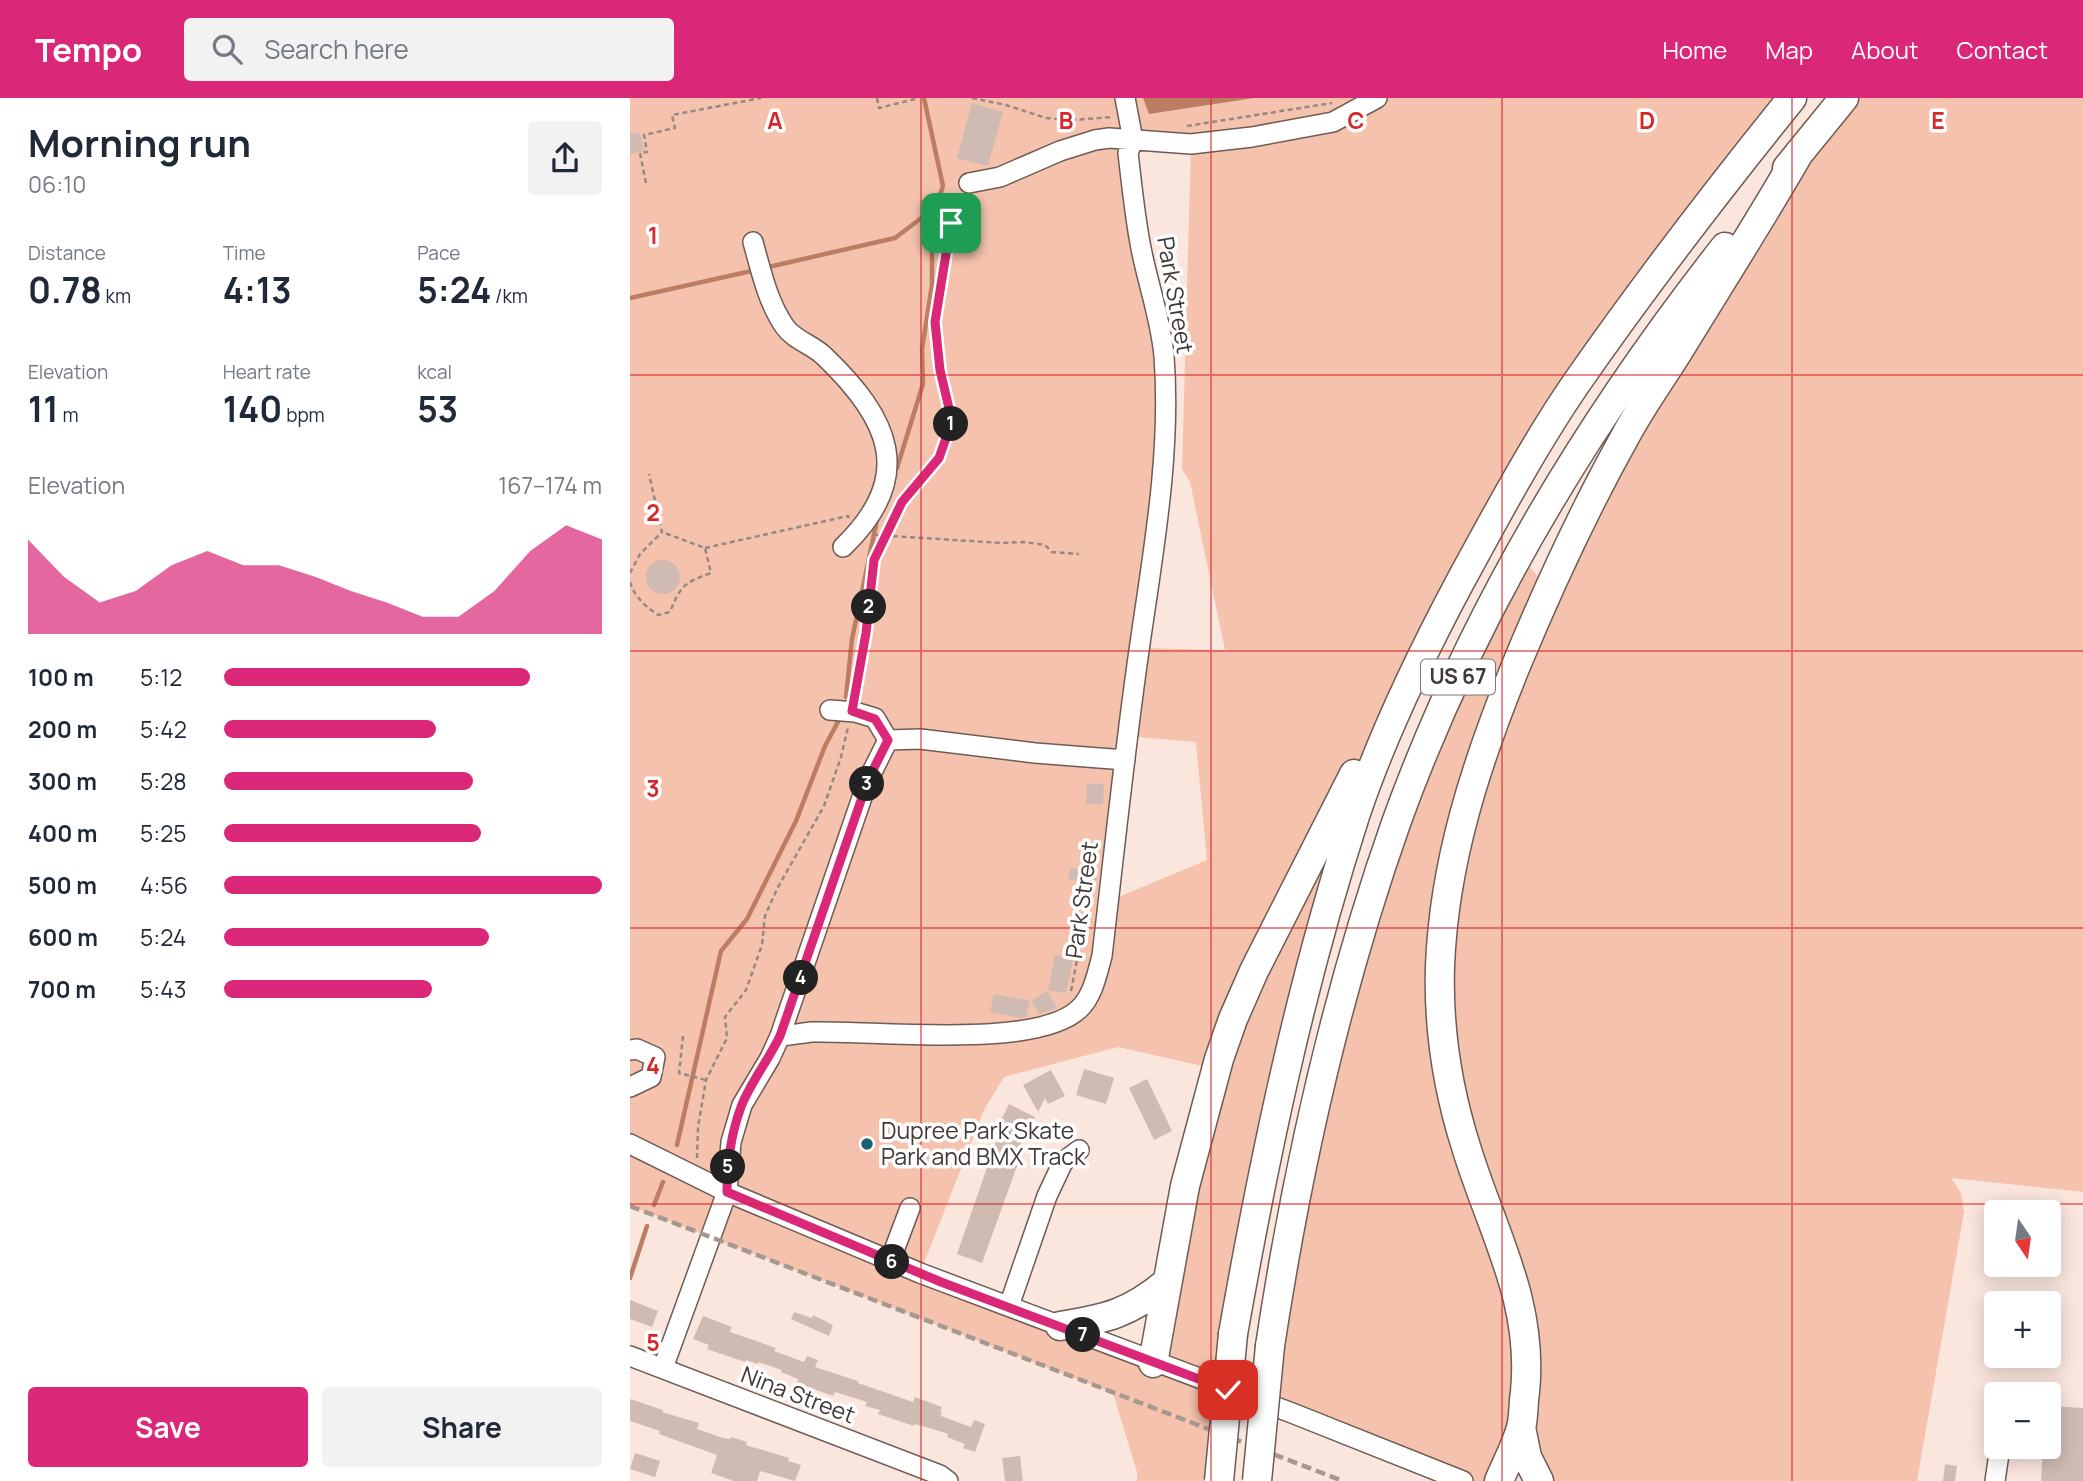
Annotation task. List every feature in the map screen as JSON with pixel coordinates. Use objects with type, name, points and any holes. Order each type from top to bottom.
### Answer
[{"type":"highway","name":"US 67","points":[[1219,1481],[1233,1334],[1274,1114],[1298,1016],[1356,815],[1413,676],[1485,536],[1574,387],[1731,175],[1792,98]]},
{"type":"highway","name":"US 67","points":[[1257,1481],[1270,1346],[1296,1190],[1331,1032],[1397,821],[1452,689],[1519,556],[1597,425],[1690,291],[1844,98]]},
{"type":"highway","points":[[1499,1481],[1521,1427],[1526,1377],[1525,1333],[1515,1280],[1463,1138],[1447,1067],[1442,1027],[1440,968],[1445,898],[1459,831],[1501,702],[1562,559],[1627,432],[1800,153]]},
{"type":"highway","points":[[1153,1363],[1166,1283],[1198,1134],[1233,1019],[1254,971],[1362,759],[1413,676]]},
{"type":"highway","points":[[1060,1326],[1096,1320],[1129,1310],[1166,1283]]},
{"type":"highway","points":[[1521,1427],[1527,1457],[1539,1481]]},
{"type":"street","name":"Park Street","points":[[780,1036],[811,1032],[926,1035],[1022,1032],[1056,1023],[1077,1011],[1091,993],[1102,956],[1162,472],[1164,357],[1142,252],[1128,153],[1132,134],[1125,98]]},
{"type":"street","points":[[969,183],[1000,177],[1060,150],[1095,139],[1132,134],[1191,144],[1287,131],[1334,122],[1377,98]]},
{"type":"street","points":[[753,242],[772,303],[786,330],[821,353],[859,392],[884,437],[889,461],[885,487],[868,534],[844,547]]},
{"type":"street","points":[[830,710],[852,711],[875,719],[888,740]]},
{"type":"street","points":[[888,740],[920,739],[1035,753],[1125,760]]},
{"type":"street","points":[[663,1368],[727,1192],[731,1142],[741,1105],[770,1058],[780,1036],[868,780],[888,740]]},
{"type":"street","points":[[630,1050],[637,1049],[655,1057],[651,1077],[630,1087]]},
{"type":"street","points":[[630,1144],[697,1179],[890,1261],[1463,1481]]},
{"type":"street","points":[[1009,1306],[1047,1196],[1063,1162],[1079,1150]]},
{"type":"street","points":[[890,1261],[910,1208]]},
{"type":"street","name":"Nina Street","points":[[630,1356],[940,1475],[948,1481]]},
{"type":"street","points":[[1994,1481],[1998,1459]]},
{"type":"path","points":[[646,183],[640,153],[647,152],[643,135],[675,128],[672,115],[761,98]]},
{"type":"path","points":[[877,98],[879,108],[919,98]]},
{"type":"path","points":[[972,98],[1006,105],[1046,118],[1093,119],[1120,116],[1132,134]]},
{"type":"path","points":[[1184,127],[1340,102]]},
{"type":"path","points":[[697,1179],[698,1127],[706,1080],[727,1038],[725,1017],[746,990],[762,945],[765,916],[778,887],[824,806],[841,757],[866,633],[874,560],[902,502],[939,458],[952,421],[940,370],[935,322],[951,223],[962,193],[969,183]]},
{"type":"path","points":[[649,474],[662,532]]},
{"type":"path","points":[[662,532],[705,548],[848,516],[868,534],[883,537],[1024,542],[1045,545],[1052,552],[1079,554]]},
{"type":"path","points":[[630,573],[640,554],[662,532]]},
{"type":"path","points":[[630,582],[631,590],[648,608],[658,615],[670,612],[678,592],[689,581],[711,573],[705,548]]},
{"type":"path","points":[[1070,995],[1085,918],[1095,902]]},
{"type":"path","points":[[682,1036],[679,1073],[706,1080]]},
{"type":"shaded area","points":[[630,98],[1792,98],[1574,387],[1440,620],[1298,1016],[1219,1481],[1137,1481],[1137,1472],[1113,1393],[630,1206]],"holes":[[[1134,140],[1191,144],[1182,469],[1190,482],[1225,650],[1140,648],[1164,357]],[[1128,736],[1196,742],[1207,860],[1109,901]],[[1118,1047],[1216,1069],[1153,1362],[920,1273],[984,1110],[1004,1077]]]},
{"type":"shaded area","points":[[1143,98],[1254,98],[1149,114]]},
{"type":"shaded area","points":[[1844,98],[2083,98],[2083,1192],[1951,1178],[1961,1193],[1964,1212],[1917,1481],[1539,1481],[1527,1457],[1499,1481],[1463,1481],[1263,1403],[1363,927],[1519,556],[1548,587]]},
{"type":"building","points":[[972,103],[1003,112],[988,166],[957,158]]},
{"type":"building","points":[[640,132],[644,151],[630,154],[630,134]]},
{"type":"building","points":[[663,560],[675,565],[680,577],[675,589],[663,594],[651,589],[646,577],[651,565]]},
{"type":"building","points":[[1087,784],[1104,784],[1103,804],[1086,804]]},
{"type":"building","points":[[1070,868],[1097,872],[1095,892],[1081,891],[1082,881],[1068,880]]},
{"type":"building","points":[[1055,955],[1073,959],[1066,993],[1048,990]]},
{"type":"building","points":[[1047,991],[1057,1008],[1039,1014],[1031,1001]]},
{"type":"building","points":[[994,994],[1030,1001],[1026,1017],[990,1012]]},
{"type":"building","points":[[1084,1069],[1114,1078],[1106,1104],[1076,1095]]},
{"type":"building","points":[[1051,1070],[1065,1096],[1048,1104],[1045,1098],[1038,1112],[1023,1085]]},
{"type":"building","points":[[1147,1079],[1172,1131],[1154,1140],[1129,1088]]},
{"type":"building","points":[[1009,1104],[1035,1117],[1016,1153],[1021,1155],[982,1263],[957,1254],[999,1133],[995,1132]]},
{"type":"building","points":[[630,1300],[658,1311],[652,1327],[630,1319]]},
{"type":"building","points":[[794,1312],[812,1318],[813,1315],[833,1325],[829,1336],[791,1319]]},
{"type":"building","points":[[703,1316],[732,1327],[730,1332],[776,1348],[774,1351],[804,1362],[807,1356],[818,1360],[815,1367],[913,1402],[915,1397],[942,1407],[941,1416],[971,1427],[974,1420],[985,1424],[975,1452],[963,1448],[965,1444],[947,1437],[948,1434],[878,1414],[880,1410],[865,1406],[867,1402],[835,1392],[833,1396],[797,1383],[798,1379],[781,1372],[782,1370],[758,1362],[745,1362],[707,1349],[709,1345],[693,1339]]},
{"type":"building","points":[[630,1399],[699,1423],[697,1429],[723,1438],[731,1437],[747,1442],[746,1445],[789,1458],[788,1461],[801,1465],[795,1481],[760,1471],[757,1481],[734,1481],[711,1473],[717,1455],[630,1421]]},
{"type":"building","points":[[2061,1407],[2083,1408],[2083,1481],[2041,1481],[2042,1459],[2061,1459]]},
{"type":"building","points":[[635,1453],[660,1461],[655,1477],[630,1469]]},
{"type":"building","points":[[1020,1456],[1023,1481],[1005,1481],[1002,1458]]},
{"type":"building","points":[[1945,1464],[1957,1466],[1955,1481],[1943,1481]]},
{"type":"waterway","points":[[764,268],[895,238],[936,207],[943,186],[924,98]]},
{"type":"waterway","points":[[897,468],[923,384],[922,349],[932,285],[932,240],[936,207]]},
{"type":"waterway","points":[[630,298],[756,270]]},
{"type":"waterway","points":[[846,697],[852,639],[877,520]]},
{"type":"waterway","points":[[677,1145],[721,951],[747,919],[796,821],[825,746],[839,720]]},
{"type":"waterway","points":[[654,1205],[663,1182]]},
{"type":"waterway","points":[[630,1278],[647,1226]]},
{"type":"railway","points":[[630,1206],[1343,1481]]},
{"type":"place","name":"Dupree Park Skate Park and BMX Track","points":[[867,1144]]},
{"type":"route","points":[[951,223],[935,322],[940,370],[952,421],[939,458],[902,502],[874,560],[866,633],[852,711],[875,719],[888,740],[868,780],[780,1036],[770,1058],[741,1105],[731,1142],[727,1192],[941,1282],[1228,1390]]}]
